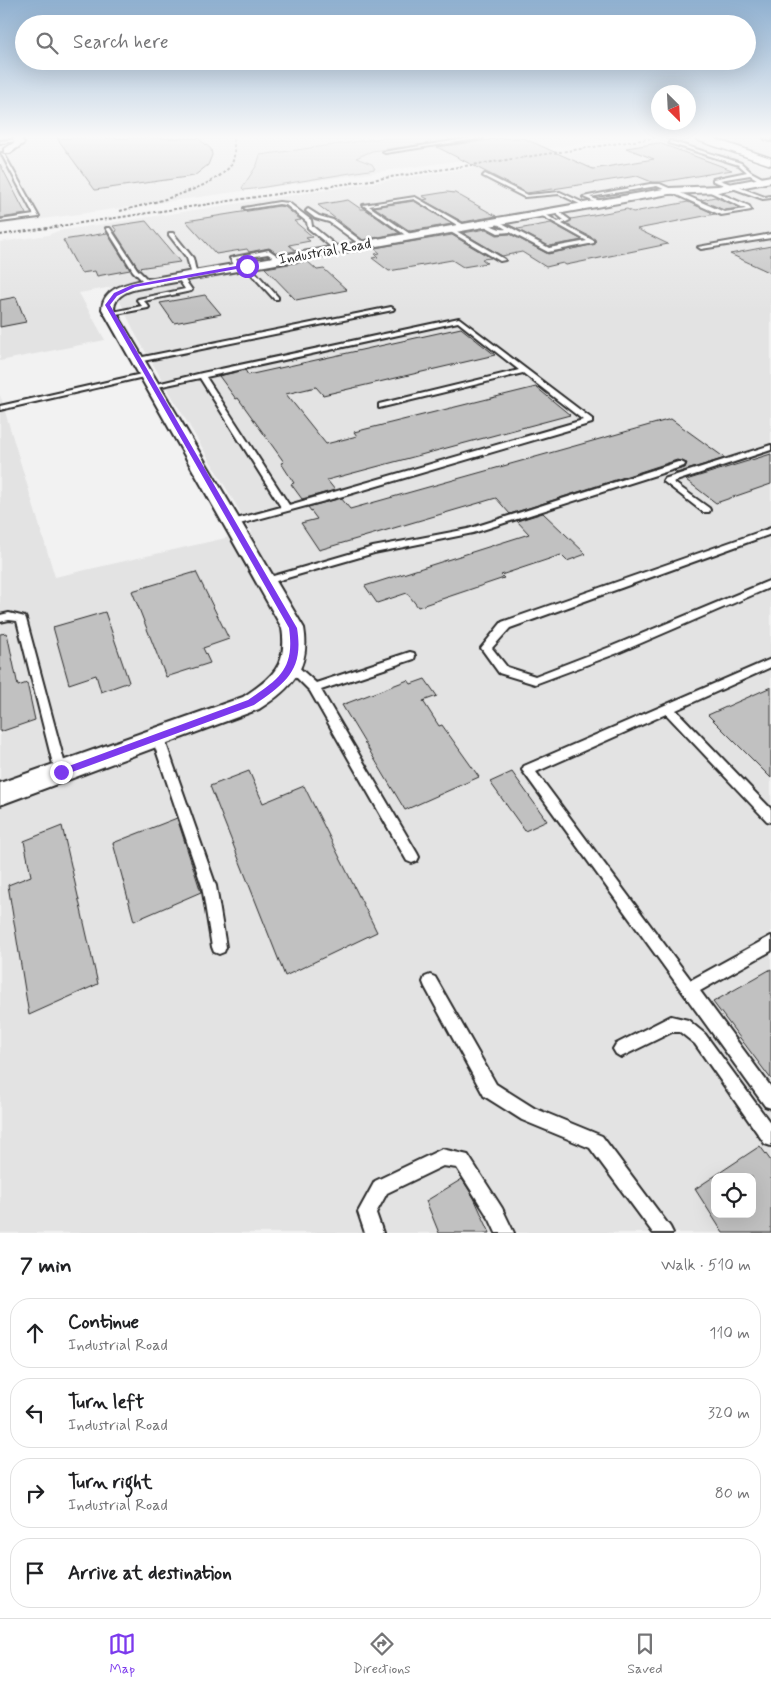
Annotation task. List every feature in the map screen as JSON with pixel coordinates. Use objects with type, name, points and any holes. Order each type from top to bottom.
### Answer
[{"type":"street","name":"Industrial Road","points":[[111,314],[108,305],[115,294],[134,286],[457,228],[552,216],[594,205],[646,196]]},
{"type":"street","points":[[0,794],[251,703],[277,685],[290,666],[296,646],[293,628],[111,314]]},
{"type":"lane","points":[[0,221],[37,216],[26,196]]},
{"type":"lane","points":[[565,196],[594,205]]},
{"type":"lane","points":[[681,196],[723,214],[749,210],[747,206],[722,196]]},
{"type":"lane","points":[[411,236],[365,205],[416,198],[502,260]]},
{"type":"lane","points":[[246,208],[279,203],[287,204],[310,222],[310,227],[338,250]]},
{"type":"lane","points":[[308,210],[317,217],[331,220],[364,245]]},
{"type":"lane","points":[[490,223],[511,230],[548,250],[592,242],[552,216]]},
{"type":"lane","points":[[490,223],[500,232],[511,230]]},
{"type":"lane","points":[[108,229],[135,270],[148,283]]},
{"type":"lane","points":[[111,314],[146,307],[140,300],[189,290],[190,258],[171,234]]},
{"type":"lane","points":[[701,247],[771,236]]},
{"type":"lane","points":[[243,266],[276,298]]},
{"type":"lane","points":[[138,360],[391,309]]},
{"type":"lane","points":[[0,408],[150,380],[202,375],[460,320],[589,420],[232,522]]},
{"type":"lane","points":[[382,406],[525,371]]},
{"type":"lane","points":[[202,375],[286,508]]},
{"type":"lane","points":[[706,510],[667,481],[771,447]]},
{"type":"lane","points":[[266,581],[373,550],[470,531],[681,464]]},
{"type":"lane","points":[[771,531],[506,625],[486,648],[503,670],[535,680],[614,650],[771,583]]},
{"type":"lane","points":[[0,619],[9,616],[21,618],[61,772]]},
{"type":"lane","points":[[314,688],[410,656]]},
{"type":"lane","points":[[771,663],[528,770],[771,1100]]},
{"type":"lane","points":[[290,666],[314,688],[412,857]]},
{"type":"lane","points":[[667,708],[771,817]]},
{"type":"lane","points":[[158,738],[209,886],[219,947]]},
{"type":"lane","points":[[689,989],[771,943]]},
{"type":"lane","points":[[430,982],[490,1090],[528,1114],[596,1142],[664,1233]]},
{"type":"lane","points":[[621,1049],[670,1024],[683,1025],[700,1039],[771,1138]]},
{"type":"lane","points":[[374,1233],[367,1212],[381,1187],[442,1157],[462,1161],[496,1214],[505,1233]]},
{"type":"shaded area","points":[[0,196],[210,196],[0,225]]},
{"type":"shaded area","points":[[290,196],[771,196],[771,1233],[0,1233],[0,395],[55,577],[252,532],[137,337],[113,287],[79,293],[105,340],[0,361],[0,242],[48,235],[58,231]]},
{"type":"building","points":[[0,196],[16,196],[26,214],[0,218]]},
{"type":"building","points":[[422,196],[460,196],[496,216],[463,222],[423,200],[428,199]]},
{"type":"building","points":[[715,197],[740,208],[724,210],[701,200]]},
{"type":"building","points":[[348,200],[361,209],[365,209],[399,233],[363,240],[318,205]]},
{"type":"building","points":[[414,201],[452,224],[410,231],[374,207]]},
{"type":"building","points":[[688,202],[715,214],[637,229],[668,244],[566,265],[563,263],[546,267],[522,252],[502,256],[463,233],[486,229],[497,235],[510,234],[548,254],[595,244],[595,239],[566,224],[571,219],[627,209],[633,212]]},
{"type":"building","points":[[279,206],[285,207],[301,220],[294,221],[313,237],[306,238],[310,241],[289,245],[296,251],[278,254],[269,248],[249,252],[247,249],[216,254],[186,221]]},
{"type":"building","points":[[146,221],[180,262],[138,268],[113,226]]},
{"type":"building","points":[[551,223],[582,240],[549,246],[509,225],[518,229]]},
{"type":"building","points":[[107,233],[130,270],[97,276],[95,271],[81,273],[63,240]]},
{"type":"building","points":[[452,235],[491,258],[482,259],[487,263],[463,267],[452,260],[389,271],[372,258],[378,257],[375,254],[380,253],[374,248]]},
{"type":"building","points":[[771,246],[771,273],[730,254]]},
{"type":"building","points":[[307,261],[317,270],[324,269],[347,290],[296,300],[265,268]]},
{"type":"building","points":[[205,295],[221,314],[174,323],[160,303]]},
{"type":"building","points":[[16,297],[26,322],[0,327],[0,300]]},
{"type":"building","points":[[461,328],[495,355],[323,395],[316,387],[286,394],[326,444],[357,436],[354,432],[536,387],[570,415],[327,480],[335,490],[302,499],[291,484],[294,483],[281,463],[284,462],[238,398],[236,399],[219,376],[245,370],[248,375]]},
{"type":"building","points":[[671,419],[725,458],[677,473],[674,471],[685,468],[687,463],[677,460],[510,514],[496,498],[319,550],[301,523],[317,519],[308,507],[341,498],[350,509]]},
{"type":"building","points":[[771,454],[771,484],[716,503],[686,480]]},
{"type":"building","points":[[543,513],[586,554],[567,561],[561,555],[501,575],[504,578],[418,607],[407,593],[377,603],[365,586],[529,534],[517,521]]},
{"type":"building","points":[[196,572],[229,639],[203,648],[210,663],[166,677],[132,591]]},
{"type":"building","points":[[105,612],[129,682],[101,692],[96,675],[69,684],[53,627]]},
{"type":"building","points":[[7,633],[18,686],[27,683],[35,720],[0,732],[0,634]]},
{"type":"building","points":[[425,679],[437,696],[423,701],[439,726],[442,725],[479,777],[405,810],[342,705],[408,680],[411,684]]},
{"type":"building","points":[[771,687],[771,778],[708,715]]},
{"type":"building","points":[[249,771],[263,803],[304,786],[377,932],[285,976],[210,786]]},
{"type":"building","points":[[512,772],[547,821],[525,831],[490,782]]},
{"type":"building","points":[[177,818],[201,892],[134,921],[113,843]]},
{"type":"building","points":[[62,826],[98,984],[29,1015],[8,885],[31,876],[24,841]]},
{"type":"building","points":[[771,969],[771,1079],[713,1002]]},
{"type":"building","points":[[760,1146],[771,1161],[771,1233],[723,1233],[713,1218],[756,1218],[756,1173],[719,1173]]},
{"type":"building","points":[[711,1178],[711,1214],[695,1189]]},
{"type":"building","points":[[462,1179],[474,1198],[490,1233],[439,1233],[426,1201]]},
{"type":"railway","points":[[120,211],[175,196]]},
{"type":"railway","points":[[0,235],[266,196]]},
{"type":"route","points":[[61,772],[251,703],[277,685],[290,666],[294,656],[296,646],[293,628],[108,309],[110,300],[115,294],[134,286],[247,266]]}]
